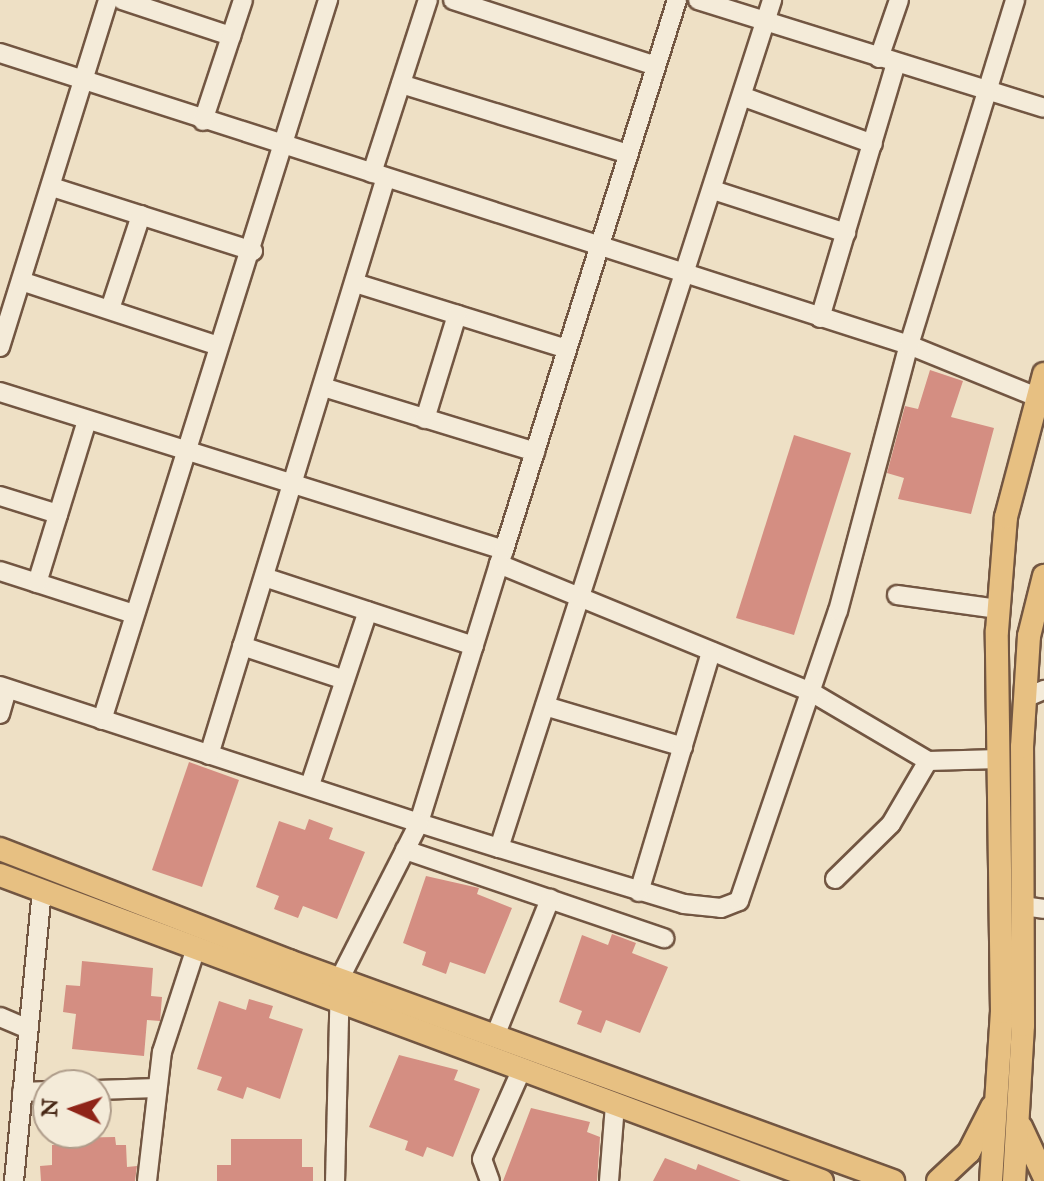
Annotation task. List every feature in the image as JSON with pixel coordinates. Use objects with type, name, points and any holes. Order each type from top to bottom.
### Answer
[{"type":"main road","points":[[991,1181],[999,1096],[998,609],[1006,517],[1044,374]]},
{"type":"main road","points":[[1014,1181],[1034,907],[1034,694],[1029,636],[1044,576]]},
{"type":"main road","points":[[0,849],[495,1036],[893,1181]]},
{"type":"main road","points":[[0,875],[196,948],[336,1005],[822,1181]]},
{"type":"main road","points":[[938,1181],[969,1152],[999,1096]]},
{"type":"main road","points":[[1017,1117],[1044,1176]]},
{"type":"street","points":[[0,347],[108,0]]},
{"type":"street","points":[[122,0],[231,36]]},
{"type":"street","points":[[203,121],[243,0]]},
{"type":"street","points":[[102,720],[219,346],[253,251],[281,145],[328,0]]},
{"type":"street","points":[[209,755],[355,283],[401,84],[428,0]]},
{"type":"street","points":[[453,0],[497,7],[656,66]]},
{"type":"street","points":[[335,1181],[336,1005],[340,978],[419,823],[677,0]]},
{"type":"street","points":[[698,0],[1044,108]]},
{"type":"street","points":[[499,848],[744,97],[772,0]]},
{"type":"street","points":[[820,318],[873,144],[899,0]]},
{"type":"street","points":[[0,714],[4,688],[639,892],[704,908],[739,901],[811,692],[909,345],[1015,0]]},
{"type":"street","points":[[0,53],[599,249],[909,345],[1037,397]]},
{"type":"street","points":[[401,84],[628,154]]},
{"type":"street","points":[[744,97],[873,144]]},
{"type":"street","points":[[52,187],[253,251]]},
{"type":"street","points":[[713,190],[846,233]]},
{"type":"street","points":[[110,309],[141,215]]},
{"type":"street","points":[[21,281],[219,346]]},
{"type":"street","points":[[355,283],[567,349]]},
{"type":"street","points":[[425,419],[457,315]]},
{"type":"street","points":[[323,387],[535,452]]},
{"type":"street","points":[[0,392],[294,483],[502,557],[580,597],[811,692],[928,761],[999,759]]},
{"type":"street","points":[[37,583],[87,420]]},
{"type":"street","points":[[0,496],[58,514]]},
{"type":"street","points":[[0,571],[134,614]]},
{"type":"street","points":[[264,577],[474,646]]},
{"type":"street","points":[[897,595],[998,609]]},
{"type":"street","points":[[310,785],[368,611]]},
{"type":"street","points":[[242,646],[345,680]]},
{"type":"street","points":[[639,892],[711,652]]},
{"type":"street","points":[[545,706],[683,747]]},
{"type":"street","points":[[835,879],[891,824],[928,761]]},
{"type":"street","points":[[405,850],[664,938]]},
{"type":"street","points":[[14,1181],[42,892]]},
{"type":"street","points":[[495,1036],[550,899]]},
{"type":"street","points":[[147,1181],[157,1088],[171,1019],[196,948]]},
{"type":"street","points":[[0,1017],[28,1029]]},
{"type":"street","points":[[490,1181],[482,1159],[521,1071]]},
{"type":"street","points":[[112,1089],[157,1088]]},
{"type":"street","points":[[22,1092],[32,1092]]},
{"type":"street","points":[[609,1181],[615,1104]]},
{"type":"building","points":[[930,370],[963,381],[951,417],[994,428],[971,514],[898,499],[904,478],[887,473],[905,406],[918,409]]},
{"type":"building","points":[[794,435],[851,453],[794,635],[736,618]]},
{"type":"building","points":[[189,762],[239,780],[202,887],[152,870]]},
{"type":"building","points":[[309,819],[333,828],[329,839],[365,852],[337,919],[303,906],[298,918],[274,909],[279,896],[256,887],[279,821],[305,830]]},
{"type":"building","points":[[426,876],[479,888],[477,894],[512,908],[485,974],[450,962],[446,974],[422,965],[426,952],[403,943]]},
{"type":"building","points":[[612,934],[636,943],[632,953],[668,967],[640,1033],[606,1020],[601,1033],[577,1024],[582,1011],[559,1002],[582,935],[608,945]]},
{"type":"building","points":[[82,961],[153,968],[151,996],[162,997],[160,1021],[147,1020],[144,1056],[72,1049],[76,1014],[63,1012],[66,985],[80,986]]},
{"type":"building","points":[[249,999],[273,1006],[269,1018],[303,1029],[280,1099],[247,1087],[243,1099],[217,1090],[222,1077],[197,1069],[219,1001],[246,1010]]},
{"type":"building","points":[[399,1055],[458,1070],[454,1080],[480,1089],[453,1157],[427,1147],[423,1157],[405,1150],[408,1141],[369,1127]]},
{"type":"building","points":[[531,1108],[590,1122],[587,1132],[600,1137],[597,1181],[503,1181]]},
{"type":"building","points":[[112,1137],[115,1137],[116,1145],[126,1145],[127,1167],[137,1166],[135,1181],[41,1181],[40,1166],[52,1165],[52,1149],[112,1149]]},
{"type":"building","points":[[231,1139],[302,1139],[302,1167],[313,1167],[313,1181],[217,1181],[217,1165],[231,1165]]},
{"type":"building","points":[[665,1158],[696,1170],[698,1164],[741,1181],[653,1181]]}]
